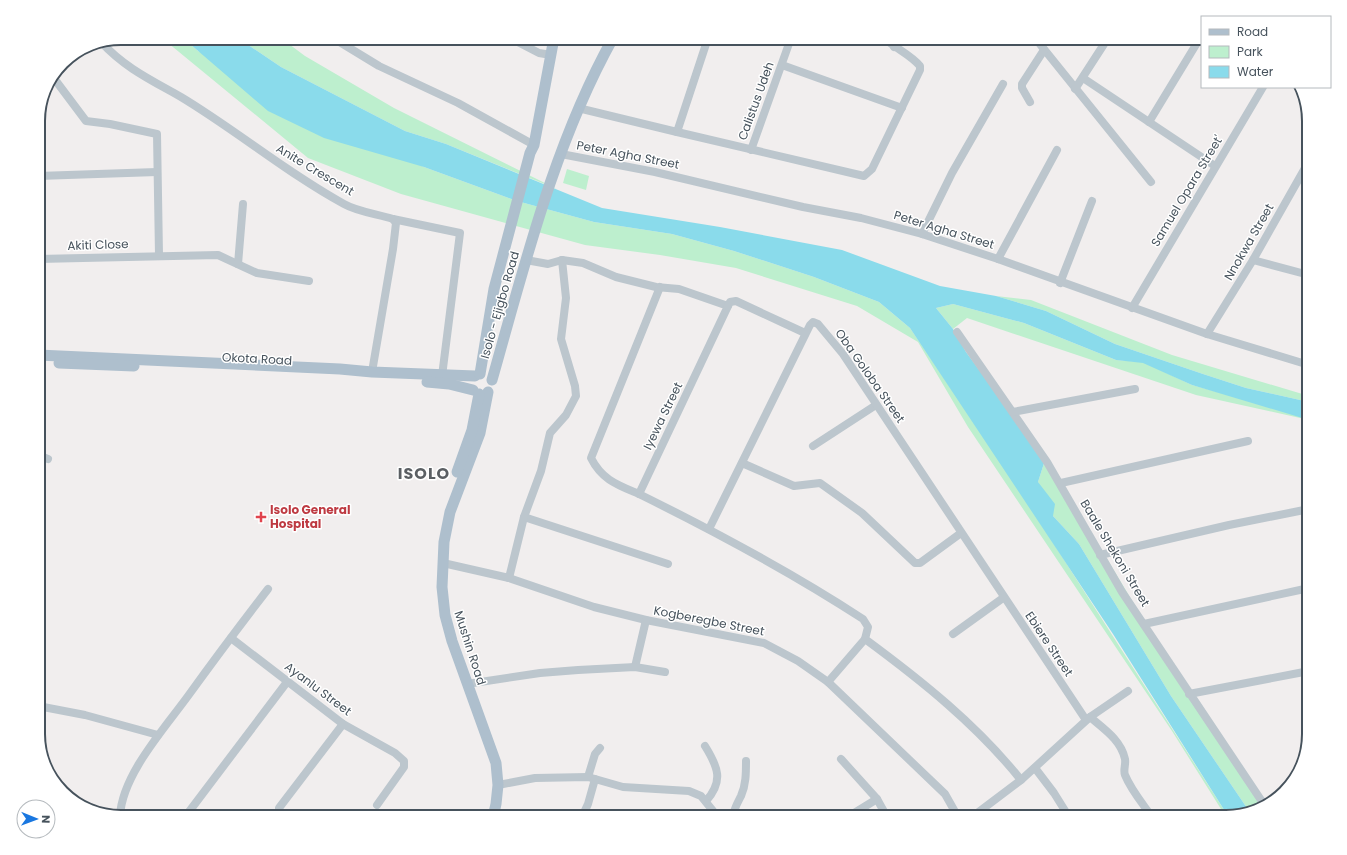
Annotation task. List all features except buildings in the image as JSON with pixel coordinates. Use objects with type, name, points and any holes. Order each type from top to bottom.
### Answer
[{"type":"main road","points":[[532,149],[553,45]]},
{"type":"main road","points":[[560,158],[578,108],[610,45]]},
{"type":"main road","name":"Isolo - Ejigbo Road","points":[[478,375],[494,289],[532,149]]},
{"type":"main road","name":"Isolo - Ejigbo Road","points":[[492,380],[532,237],[560,158]]},
{"type":"main road","points":[[45,355],[340,369],[442,376],[486,374],[492,380],[492,386],[480,392],[472,384],[478,375]]},
{"type":"main road","name":"Okota Road","points":[[45,362],[410,381],[450,384],[480,392]]},
{"type":"main road","name":"Mushin Road","points":[[480,392],[480,432],[450,512],[443,563],[442,586],[445,615],[456,657],[496,762],[498,785],[495,810]]},
{"type":"main road","name":"Mushin Road","points":[[480,392],[472,430],[444,510],[437,541],[436,562],[438,603],[444,642],[490,763],[492,788],[487,810]]},
{"type":"street","points":[[345,45],[380,66],[458,103],[532,149]]},
{"type":"street","points":[[524,45],[539,53],[551,55]]},
{"type":"street","points":[[677,132],[678,123],[706,45]]},
{"type":"street","name":"Calistus Udeh","points":[[751,150],[789,45]]},
{"type":"street","points":[[1040,45],[1151,182]]},
{"type":"street","points":[[1075,89],[1104,45]]},
{"type":"street","points":[[1149,122],[1196,45]]},
{"type":"street","name":"Anite Crescent","points":[[106,47],[134,71],[181,97],[261,152],[345,205],[393,219],[460,233],[442,376]]},
{"type":"street","points":[[578,108],[864,176],[872,169],[902,108],[920,66],[894,47]]},
{"type":"street","points":[[1030,102],[1022,88],[1022,84],[1044,50]]},
{"type":"street","points":[[782,65],[902,108]]},
{"type":"street","points":[[1083,78],[1215,166]]},
{"type":"street","points":[[56,81],[86,121],[110,124],[157,134],[156,172],[159,255]]},
{"type":"street","points":[[922,234],[952,173],[1003,84]]},
{"type":"street","name":"Samuel Opara Street'","points":[[1132,308],[1262,88]]},
{"type":"street","points":[[998,259],[1057,150]]},
{"type":"street","name":"Peter Agha Street","points":[[560,158],[656,172],[803,207],[861,218],[922,234],[998,259],[1207,334],[1302,364]]},
{"type":"street","points":[[45,176],[156,172]]},
{"type":"street","name":"Nnokwa Street","points":[[1207,334],[1253,260],[1302,173]]},
{"type":"street","points":[[1060,282],[1092,201]]},
{"type":"street","points":[[238,264],[243,204]]},
{"type":"street","points":[[372,372],[393,249],[396,223],[393,219]]},
{"type":"street","name":"Akiti Close","points":[[45,259],[159,255],[218,255],[257,273],[309,281]]},
{"type":"street","points":[[526,260],[548,264],[562,260],[583,263],[616,277],[660,287],[679,289],[728,306],[730,302],[736,301],[805,334]]},
{"type":"street","points":[[509,578],[524,517],[541,471],[550,433],[566,415],[576,396],[575,386],[561,339],[566,298],[562,260]]},
{"type":"street","points":[[1253,260],[1302,272]]},
{"type":"street","points":[[660,287],[591,458],[595,466],[607,479],[708,529],[802,581],[863,619],[868,627],[865,639],[828,682]]},
{"type":"street","name":"Iyewa Street","points":[[639,494],[728,306]]},
{"type":"street","name":"Oba Goloba Street","points":[[708,529],[805,334],[813,322],[818,324],[843,354],[992,581]]},
{"type":"street","name":"Baale Shekoni Street","points":[[957,332],[1061,483],[1122,592],[1262,801]]},
{"type":"street","points":[[1013,412],[1135,389]]},
{"type":"street","points":[[813,446],[876,405]]},
{"type":"street","points":[[1061,483],[1248,441]]},
{"type":"street","points":[[742,463],[794,486],[820,482],[862,513],[915,563],[920,563],[961,533]]},
{"type":"street","points":[[1100,555],[1229,525],[1302,510]]},
{"type":"street","points":[[524,517],[668,564]]},
{"type":"street","name":"Kogberegbe Street","points":[[443,563],[509,578],[594,606],[646,620],[764,643],[798,660],[828,682],[945,794],[954,810]]},
{"type":"street","name":"Ebiere Street","points":[[992,581],[1088,719],[1115,739],[1122,748],[1125,760],[1124,773],[1128,782],[1147,810]]},
{"type":"street","points":[[121,810],[126,787],[158,735],[268,589]]},
{"type":"street","points":[[1144,624],[1302,590]]},
{"type":"street","points":[[953,634],[1003,598]]},
{"type":"street","points":[[635,667],[646,620]]},
{"type":"street","name":"Ayanlu Street","points":[[231,638],[343,724],[395,753],[404,760],[404,767],[377,805]]},
{"type":"street","points":[[865,639],[951,706],[1001,755],[1021,780]]},
{"type":"street","points":[[467,684],[540,673],[635,667],[665,672]]},
{"type":"street","points":[[1189,694],[1302,672]]},
{"type":"street","points":[[190,810],[287,682]]},
{"type":"street","points":[[981,810],[1021,780],[1088,719],[1128,691]]},
{"type":"street","points":[[45,707],[91,717],[158,735]]},
{"type":"street","points":[[279,810],[343,724]]},
{"type":"street","points":[[705,746],[718,775],[715,789],[706,801]]},
{"type":"street","points":[[585,810],[588,804],[595,754],[600,748]]},
{"type":"street","points":[[841,759],[877,799],[883,810]]},
{"type":"street","points":[[734,810],[741,795],[746,777],[746,761]]},
{"type":"street","points":[[1035,768],[1065,810]]},
{"type":"street","points":[[498,785],[535,778],[591,778],[623,787],[695,792],[706,801],[713,810]]},
{"type":"street","points":[[860,810],[877,799]]},
{"type":"green space","points":[[171,45],[191,45],[198,51],[424,167],[517,201],[594,222],[672,234],[734,251],[814,277],[879,302],[910,328],[1011,477],[1224,810],[1222,810],[1172,731],[968,427],[918,342],[857,306],[736,268],[660,255],[585,245],[401,194],[308,158]]},
{"type":"green space","points":[[248,45],[290,45],[305,56],[394,108],[557,189],[446,144],[405,131],[281,67]]},
{"type":"green space","points":[[567,169],[589,176],[586,190],[563,183]]},
{"type":"green space","points":[[996,296],[1031,300],[1172,355],[1302,394],[1302,400],[1246,388],[1115,344],[1046,311]]},
{"type":"green space","points":[[953,304],[1024,323],[1116,360],[1143,362],[1192,385],[1302,415],[1302,418],[1196,395],[967,318],[953,329],[936,308]]},
{"type":"green space","points":[[1045,460],[1071,499],[1187,692],[1260,802],[1246,807],[1171,696],[1079,544],[1053,516],[1038,482]]},
{"type":"water","points":[[191,45],[248,45],[281,67],[405,131],[446,144],[602,208],[720,227],[842,250],[940,286],[996,296],[1046,311],[1115,344],[1203,374],[1246,388],[1302,400],[1302,418],[1192,385],[1143,363],[1116,360],[1024,323],[953,304],[936,308],[953,329],[966,352],[1045,460],[1038,482],[1055,504],[1053,516],[1079,544],[1171,696],[1246,807],[1224,810],[1113,634],[910,328],[879,302],[814,277],[734,251],[672,234],[594,222],[517,201],[424,167],[324,138],[268,111]]},
{"type":"place","name":"Isolo General Hospital","points":[[261,517]]},
{"type":"district","name":"ISOLO","points":[[424,473]]}]
